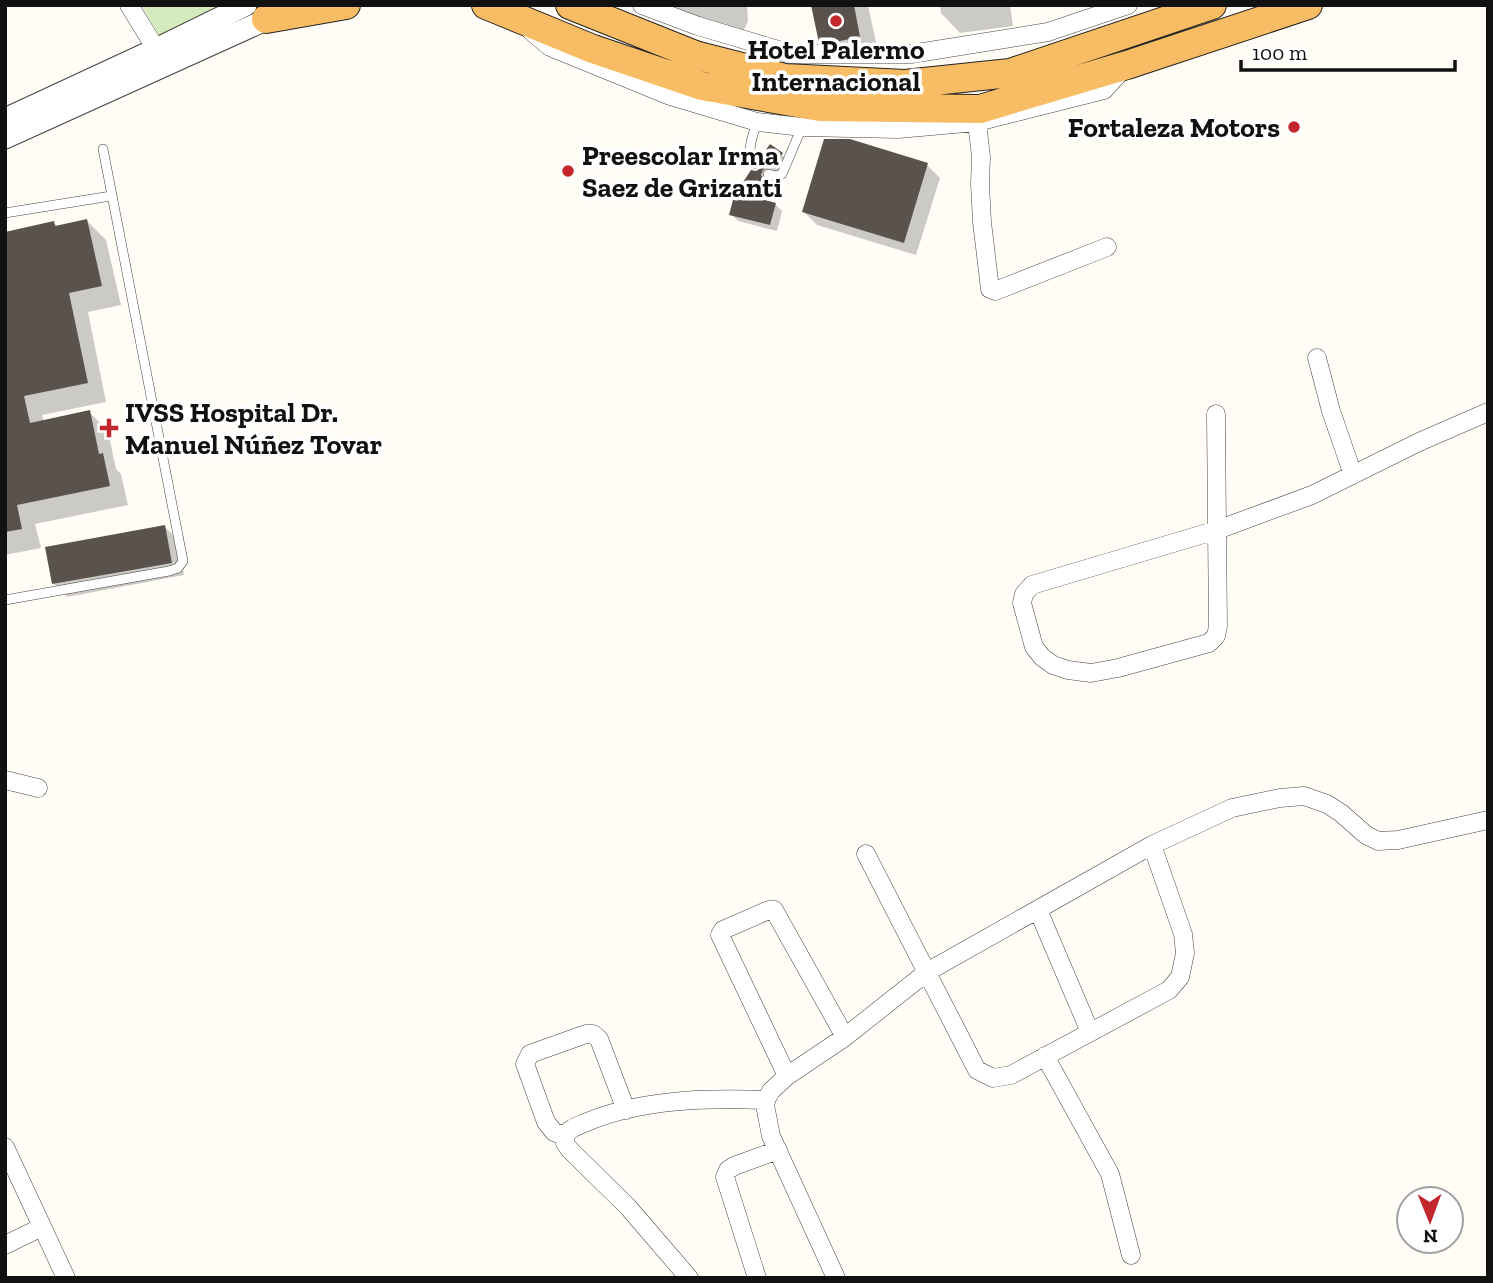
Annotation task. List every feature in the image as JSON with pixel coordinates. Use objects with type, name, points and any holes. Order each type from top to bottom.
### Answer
[{"type":"highway","points":[[256,12],[346,5]]},
{"type":"highway","points":[[486,5],[593,49],[702,86],[820,107],[980,109],[1127,65],[1308,5]]},
{"type":"highway","points":[[572,6],[695,55],[785,78],[905,84],[1010,73],[1212,5]]},
{"type":"street","points":[[129,5],[156,49]]},
{"type":"street","points":[[5,119],[156,49],[256,12],[298,5]]},
{"type":"street","points":[[642,5],[698,26],[792,54],[911,54],[1048,32],[1128,5]]},
{"type":"street","points":[[5,138],[256,12]]},
{"type":"street","points":[[513,15],[550,47],[670,96],[757,122],[802,127],[898,129],[977,122],[1104,90],[1127,65]]},
{"type":"street","points":[[977,122],[981,157],[982,222],[990,289],[995,291],[1107,247]]},
{"type":"street","points":[[1317,358],[1331,411],[1353,475]]},
{"type":"street","points":[[1216,414],[1217,530],[1218,626],[1216,636],[1209,643],[1091,673],[1068,670],[1042,657],[1034,647],[1022,603],[1024,594],[1032,585],[1217,530],[1312,495],[1419,442],[1488,412]]},
{"type":"street","points":[[5,780],[38,788]]},
{"type":"street","points":[[836,1278],[771,1136],[766,1116],[766,1100],[771,1091],[787,1076],[845,1037],[927,972],[1152,845],[1231,808],[1304,796],[1341,813],[1366,835],[1378,841],[1398,841],[1488,820]]},
{"type":"street","points":[[866,855],[977,1070],[993,1078],[1011,1075],[1169,990],[1180,977],[1185,953],[1182,934],[1152,845]]},
{"type":"street","points":[[787,1076],[720,935],[723,930],[774,910],[845,1037]]},
{"type":"street","points":[[1038,910],[1090,1032]]},
{"type":"street","points":[[565,1136],[554,1132],[545,1122],[526,1068],[526,1060],[530,1054],[589,1033],[596,1035],[626,1110]]},
{"type":"street","points":[[1045,1056],[1110,1174],[1131,1255]]},
{"type":"street","points":[[689,1278],[628,1207],[570,1150],[565,1143],[565,1136],[568,1130],[596,1118],[651,1105],[706,1100],[766,1100]]},
{"type":"street","points":[[5,1147],[66,1278]]},
{"type":"street","points":[[757,1278],[726,1174],[738,1164],[778,1150]]},
{"type":"street","points":[[5,1245],[42,1227]]},
{"type":"lane","points":[[755,164],[750,150],[757,122]]},
{"type":"lane","points":[[768,174],[782,174],[802,127]]},
{"type":"lane","points":[[5,600],[169,571],[178,568],[183,561],[103,149]]},
{"type":"lane","points":[[5,213],[111,196]]},
{"type":"green space","points":[[141,5],[227,5],[160,36]]},
{"type":"building","name":"Hotel Palermo Internacional","points":[[811,5],[854,5],[860,37],[819,43]]},
{"type":"building","points":[[824,139],[850,139],[928,163],[904,243],[802,212]]},
{"type":"building","points":[[770,144],[783,153],[772,168],[763,170],[761,175],[764,180],[753,197],[776,203],[770,225],[729,215],[734,196],[751,170],[761,168],[760,158]]},
{"type":"building","points":[[87,219],[102,286],[69,293],[88,383],[24,396],[30,423],[90,410],[99,454],[103,453],[110,486],[17,505],[22,529],[5,532],[5,232],[54,221],[55,226]]},
{"type":"building","points":[[165,525],[172,563],[52,584],[45,547]]},
{"type":"place","name":"Hotel Palermo Internacional","points":[[836,21]]},
{"type":"place","name":"Fortaleza Motors","points":[[1294,127]]},
{"type":"place","name":"Preescolar Irma Saez de Grizanti","points":[[568,171]]},
{"type":"place","name":"IVSS Hospital Dr. Manuel Núñez Tovar","points":[[109,428]]}]
